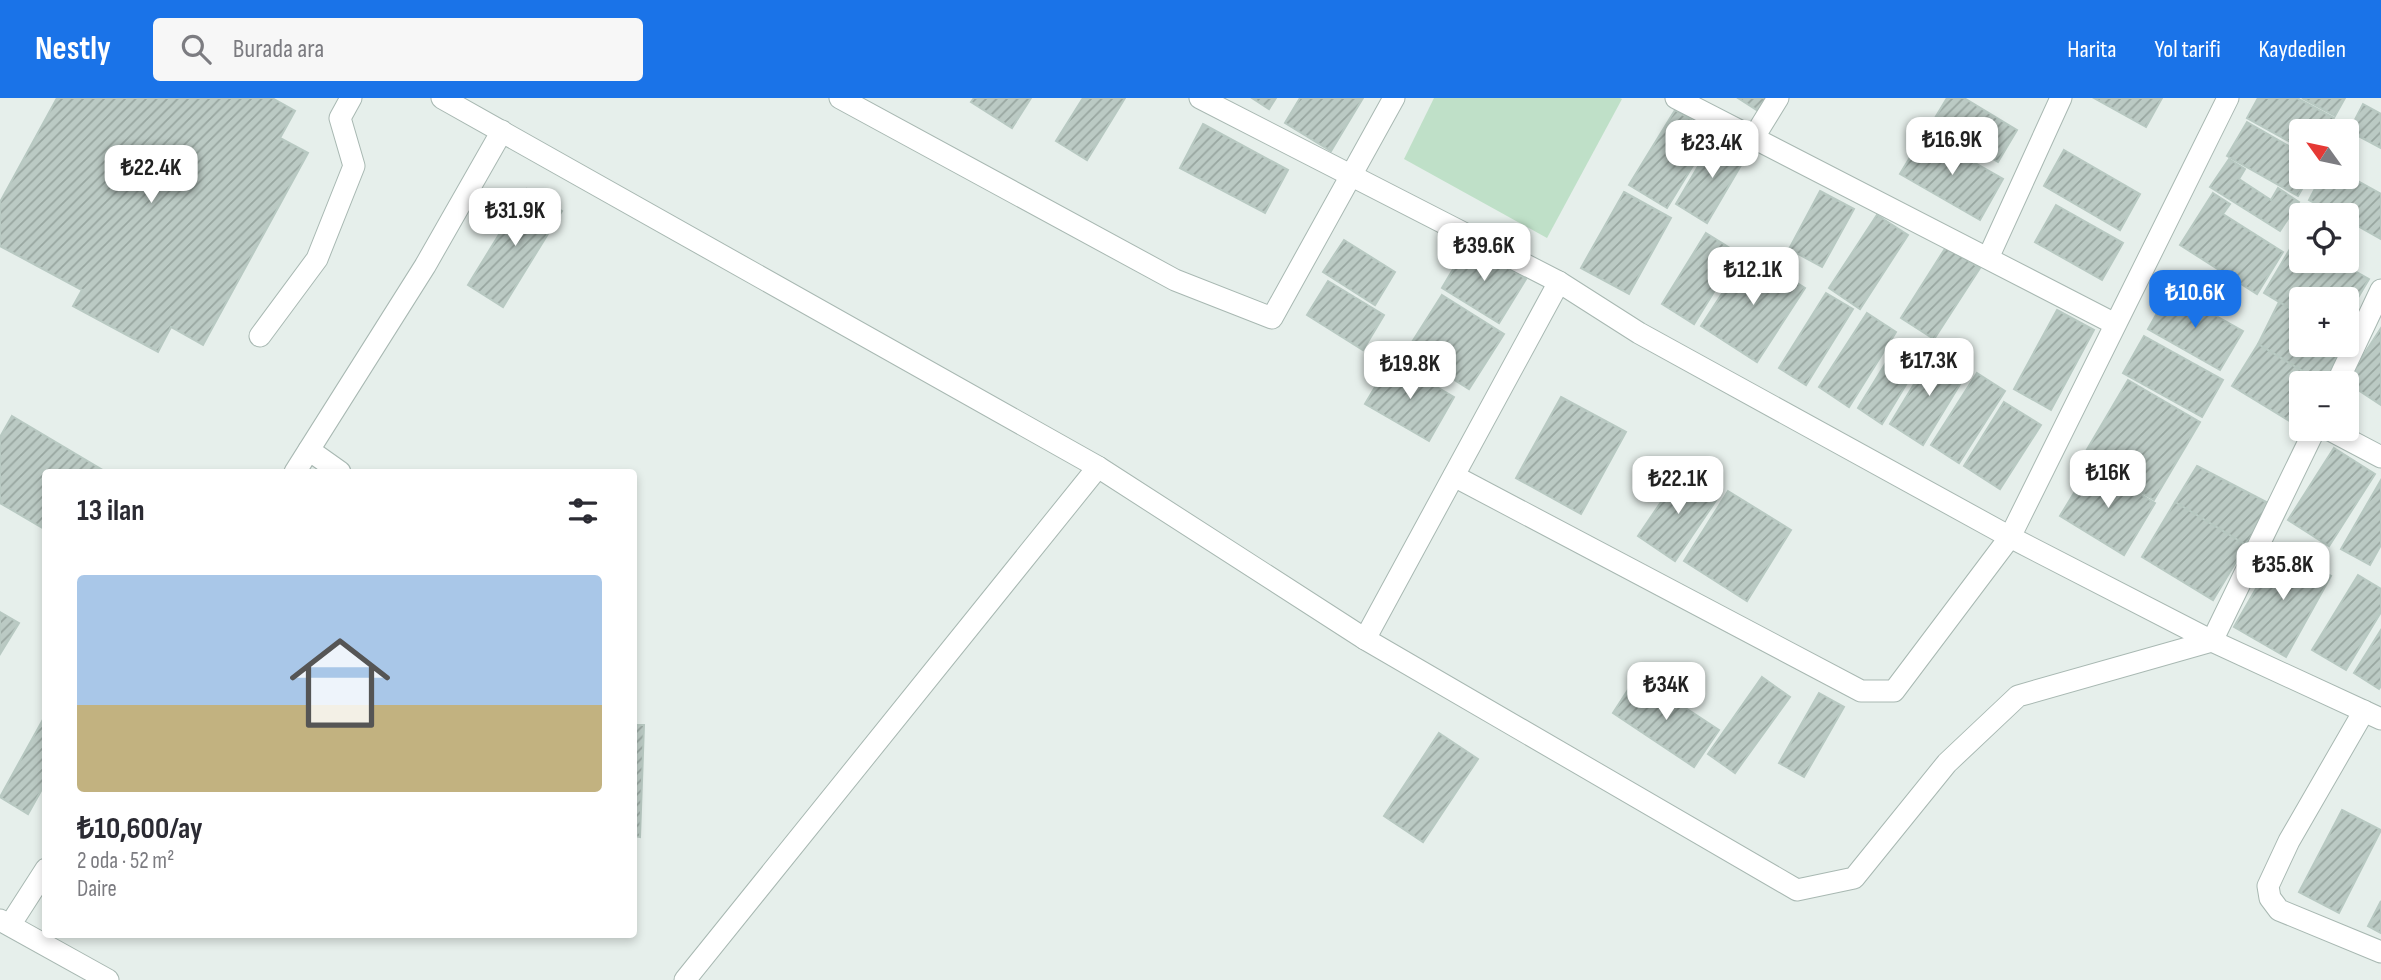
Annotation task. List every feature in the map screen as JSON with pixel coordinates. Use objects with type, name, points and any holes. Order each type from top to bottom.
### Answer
[{"type":"street","points":[[260,336],[317,259],[354,166],[340,118],[351,98]]},
{"type":"street","points":[[442,98],[1098,467],[1366,639],[1797,890],[1854,878],[1947,763],[2018,696],[2212,641],[2309,441]]},
{"type":"street","points":[[840,98],[1175,280],[1272,318],[1394,98]]},
{"type":"street","points":[[1200,98],[1351,172],[1559,282],[1639,332],[2010,537],[2212,641],[2372,715],[2289,841],[2268,886],[2270,898],[2279,910],[2381,952]]},
{"type":"street","points":[[1676,98],[2115,324]]},
{"type":"street","points":[[1754,137],[1778,98]]},
{"type":"street","points":[[1988,258],[2061,98]]},
{"type":"street","points":[[1454,475],[1861,691],[1894,691],[2010,537],[2228,98]]},
{"type":"street","points":[[297,469],[425,266],[502,131]]},
{"type":"street","points":[[1366,639],[1559,282]]},
{"type":"street","points":[[2343,371],[2381,290]]},
{"type":"street","points":[[2351,441],[2381,457]]},
{"type":"street","points":[[309,450],[336,469]]},
{"type":"street","points":[[685,980],[1098,467]]},
{"type":"street","points":[[42,874],[5,923],[108,980]]},
{"type":"green space","points":[[1434,98],[1622,99],[1547,238],[1404,159]]},
{"type":"building","points":[[57,98],[272,98],[295,111],[280,138],[308,153],[203,345],[171,327],[158,352],[73,306],[82,290],[0,246],[0,202]]},
{"type":"building","points":[[974,98],[1031,98],[1012,128],[971,102]]},
{"type":"building","points":[[1083,98],[1125,98],[1087,160],[1056,141]]},
{"type":"building","points":[[1252,98],[1276,98],[1269,109]]},
{"type":"building","points":[[1300,98],[1363,98],[1331,151],[1285,123]]},
{"type":"building","points":[[1738,98],[1773,98],[1763,114]]},
{"type":"building","points":[[1947,98],[1964,98],[2017,130],[1998,162],[1932,123]]},
{"type":"building","points":[[2094,98],[2162,98],[2146,127]]},
{"type":"building","points":[[2258,98],[2297,98],[2334,118],[2289,119],[2289,141],[2247,118]]},
{"type":"building","points":[[2302,98],[2345,98],[2335,116]]},
{"type":"building","points":[[2363,104],[2381,114],[2381,148],[2359,136],[2359,119],[2355,119]]},
{"type":"building","points":[[1675,110],[1713,133],[1667,208],[1629,185]]},
{"type":"building","points":[[2247,122],[2289,146],[2289,189],[2302,189],[2298,196],[2227,156]]},
{"type":"building","points":[[1203,124],[1288,170],[1265,213],[1180,168]]},
{"type":"building","points":[[1924,134],[2003,179],[1980,220],[1900,174]]},
{"type":"building","points":[[1716,136],[1747,155],[1707,223],[1676,204]]},
{"type":"building","points":[[2064,150],[2140,194],[2120,230],[2044,186]]},
{"type":"building","points":[[2229,159],[2245,169],[2239,179],[2271,200],[2278,188],[2299,202],[2289,203],[2289,217],[2280,231],[2210,187]]},
{"type":"building","points":[[2359,182],[2381,194],[2381,239],[2359,227],[2359,203],[2315,203],[2309,200],[2315,189],[2359,189]]},
{"type":"building","points":[[527,189],[562,211],[503,307],[468,285]]},
{"type":"building","points":[[1820,191],[1854,209],[1822,267],[1789,249]]},
{"type":"building","points":[[1624,192],[1671,218],[1629,294],[1581,268]]},
{"type":"building","points":[[2213,193],[2230,204],[2223,214],[2283,252],[2257,294],[2180,245]]},
{"type":"building","points":[[2056,205],[2123,243],[2102,280],[2035,242]]},
{"type":"building","points":[[1877,215],[1908,235],[1860,309],[1829,288]]},
{"type":"building","points":[[1706,233],[1738,253],[1694,324],[1662,304]]},
{"type":"building","points":[[1344,240],[1395,272],[1375,305],[1323,272]]},
{"type":"building","points":[[1468,244],[1526,279],[1499,323],[1442,288]]},
{"type":"building","points":[[1946,247],[1980,268],[1934,339],[1901,318]]},
{"type":"building","points":[[2289,251],[2289,273],[2358,273],[2369,279],[2359,296],[2359,287],[2289,287],[2289,308],[2264,293]]},
{"type":"building","points":[[1749,252],[1805,288],[1757,362],[1701,326]]},
{"type":"building","points":[[1328,281],[1384,315],[1363,350],[1307,315]]},
{"type":"building","points":[[2170,290],[2243,331],[2220,370],[2148,329]]},
{"type":"building","points":[[1826,293],[1853,309],[1806,385],[1779,368]]},
{"type":"building","points":[[1442,295],[1504,334],[1469,389],[1407,350]]},
{"type":"building","points":[[2279,302],[2289,308],[2289,357],[2342,357],[2337,371],[2302,371],[2258,344]]},
{"type":"building","points":[[2057,310],[2094,330],[2051,410],[2014,389]]},
{"type":"building","points":[[1867,313],[1896,332],[1849,407],[1819,387]]},
{"type":"building","points":[[2381,328],[2381,405],[2359,391],[2359,371],[2353,371]]},
{"type":"building","points":[[2144,336],[2223,380],[2202,417],[2123,373]]},
{"type":"building","points":[[1900,340],[1924,355],[1882,424],[1858,408]]},
{"type":"building","points":[[2258,344],[2302,371],[2289,371],[2289,421],[2232,386]]},
{"type":"building","points":[[1934,351],[1968,371],[1923,445],[1890,424]]},
{"type":"building","points":[[1391,360],[1454,397],[1429,441],[1365,404]]},
{"type":"building","points":[[1977,373],[2005,391],[1959,463],[1931,445]]},
{"type":"building","points":[[2128,380],[2200,422],[2154,500],[2082,458]]},
{"type":"building","points":[[1561,397],[1626,432],[1581,514],[1516,478]]},
{"type":"building","points":[[2004,402],[2041,425],[2000,489],[1964,466]]},
{"type":"building","points":[[12,416],[101,469],[42,469],[42,528],[0,503],[0,437]]},
{"type":"building","points":[[2334,448],[2375,474],[2329,546],[2288,520]]},
{"type":"building","points":[[2091,465],[2155,503],[2124,555],[2060,516]]},
{"type":"building","points":[[2197,466],[2270,504],[2246,545],[2175,502]]},
{"type":"building","points":[[1682,471],[1719,496],[1675,561],[1638,536]]},
{"type":"building","points":[[2381,480],[2381,545],[2370,565],[2341,549]]},
{"type":"building","points":[[1728,491],[1791,530],[1747,601],[1684,561]]},
{"type":"building","points":[[2175,502],[2246,545],[2213,600],[2142,557]]},
{"type":"building","points":[[2280,547],[2331,576],[2286,657],[2234,627]]},
{"type":"building","points":[[2358,575],[2381,589],[2381,612],[2346,670],[2312,650]]},
{"type":"building","points":[[0,612],[19,623],[0,654]]},
{"type":"building","points":[[2381,630],[2381,686],[2379,689],[2354,673]]},
{"type":"building","points":[[1637,676],[1719,730],[1694,767],[1613,713]]},
{"type":"building","points":[[1762,677],[1790,697],[1735,773],[1708,754]]},
{"type":"building","points":[[1819,693],[1844,707],[1804,777],[1779,763]]},
{"type":"building","points":[[42,721],[42,789],[28,814],[0,797]]},
{"type":"building","points":[[637,725],[644,725],[640,837],[637,836]]},
{"type":"building","points":[[1439,733],[1478,759],[1423,842],[1384,816]]},
{"type":"building","points":[[2342,810],[2381,830],[2339,913],[2299,892]]},
{"type":"building","points":[[2381,901],[2381,933],[2368,926]]}]
